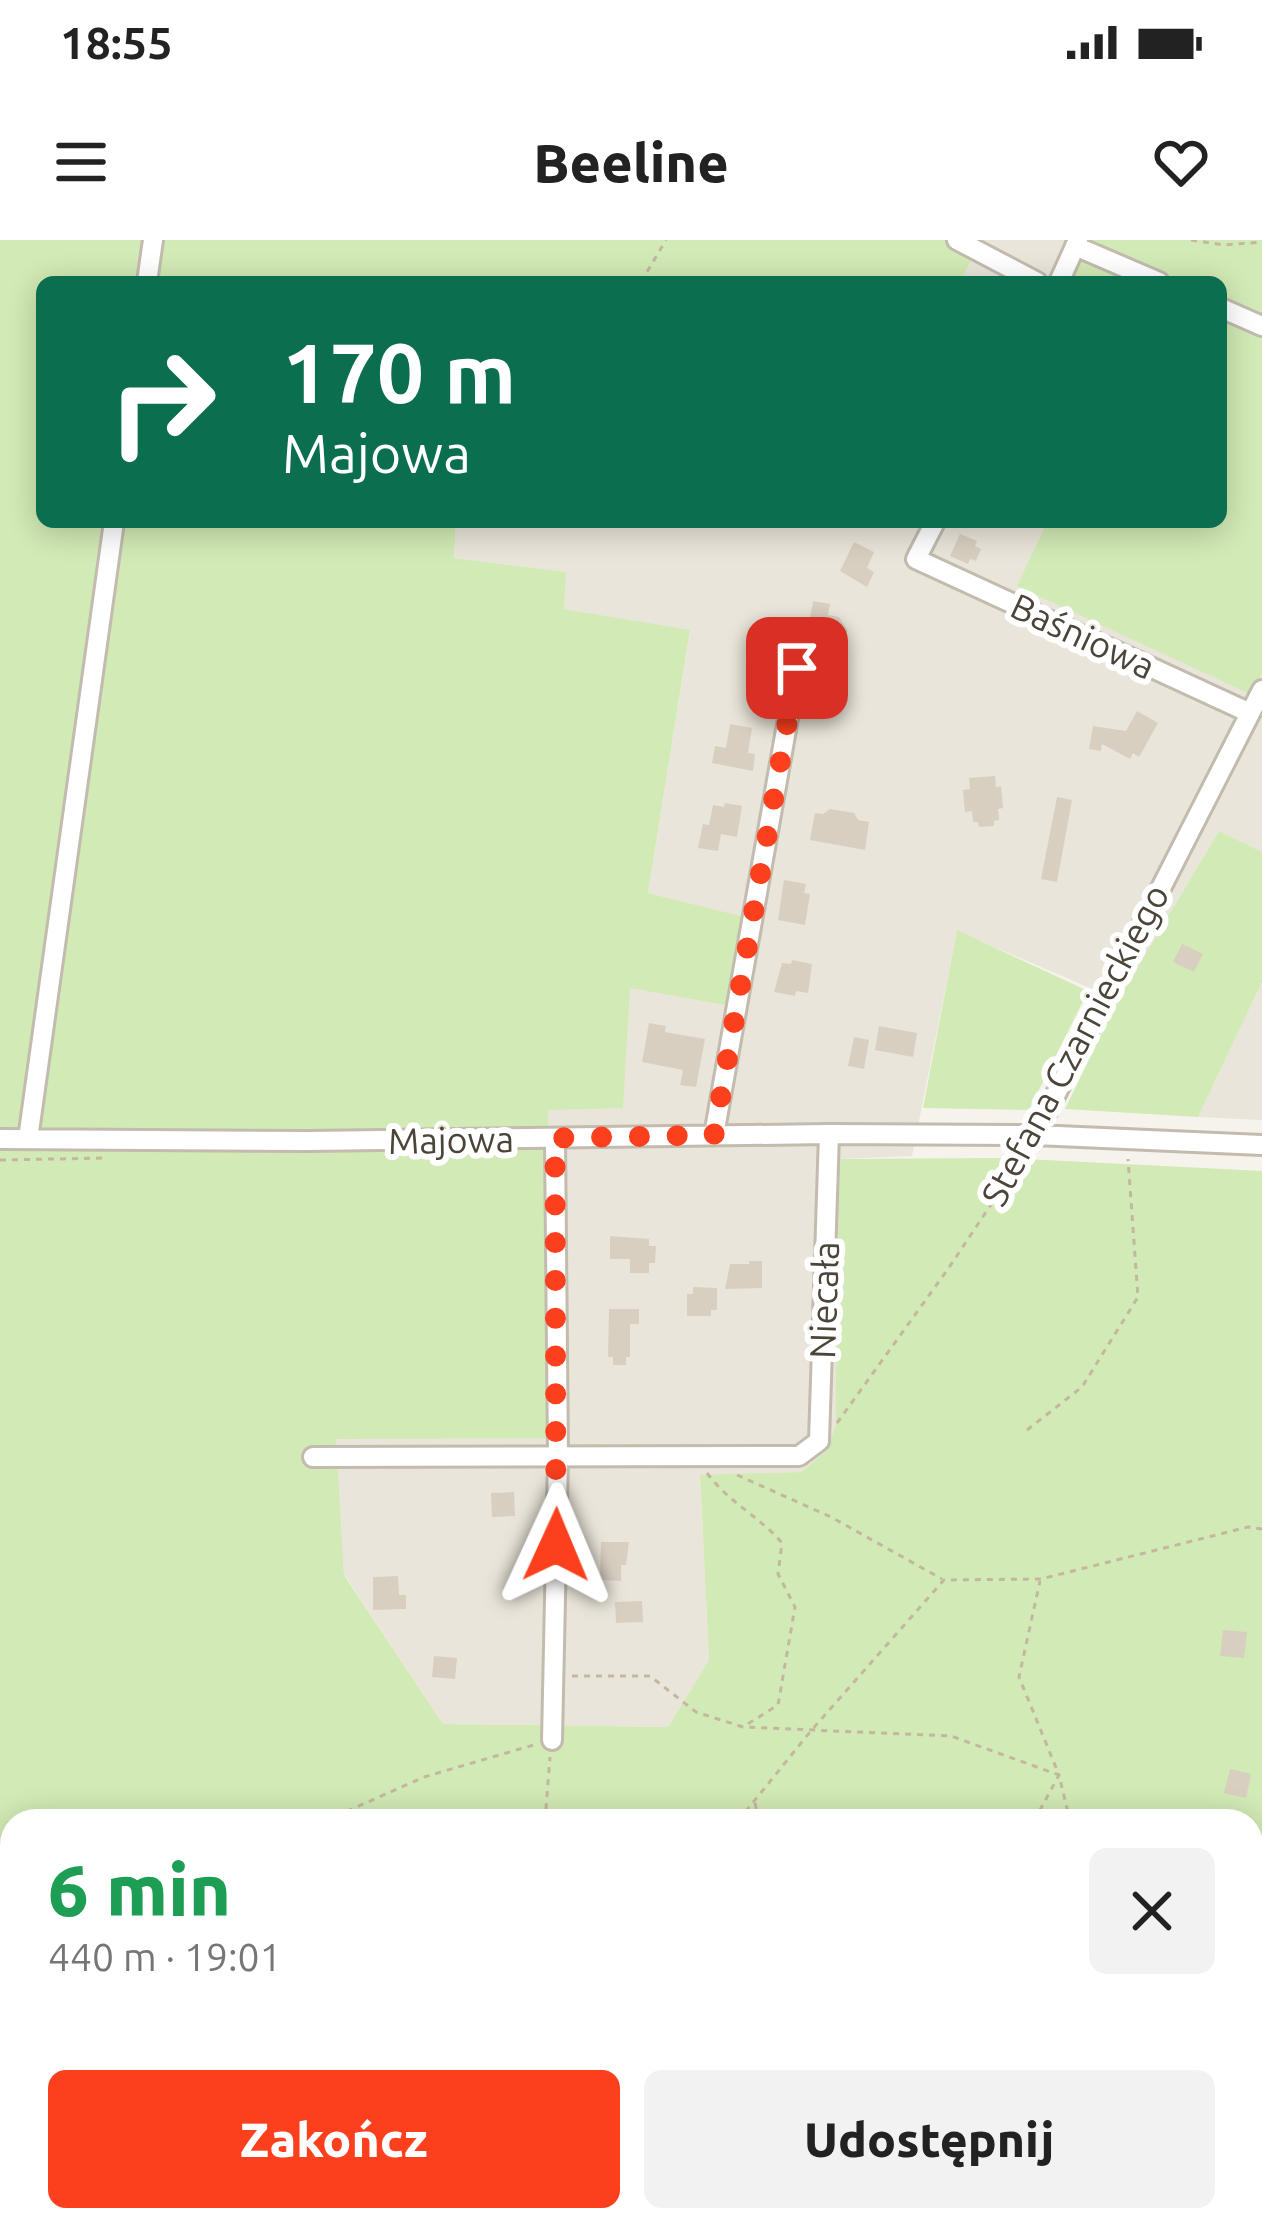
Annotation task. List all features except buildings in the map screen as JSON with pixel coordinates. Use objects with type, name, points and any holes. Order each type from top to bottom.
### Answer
[{"type":"street","points":[[148,276],[153,240]]},
{"type":"street","points":[[957,240],[1026,276]]},
{"type":"street","points":[[1062,276],[1076,243],[1146,276]]},
{"type":"street","points":[[1227,311],[1262,326]]},
{"type":"street","points":[[28,1139],[113,528]]},
{"type":"street","name":"Baśniowa","points":[[932,528],[916,559],[1250,713]]},
{"type":"street","points":[[714,1135],[797,668]]},
{"type":"street","name":"Stefana Czarnieckiego","points":[[1035,1135],[1262,690]]},
{"type":"street","name":"Majowa","points":[[0,1139],[829,1134],[1035,1135],[1262,1145]]},
{"type":"street","name":"Niecała","points":[[819,1442],[829,1134]]},
{"type":"street","points":[[552,1739],[558,1457],[555,1138]]},
{"type":"street","points":[[313,1457],[799,1456],[819,1442]]},
{"type":"path","points":[[644,276],[665,240]]},
{"type":"path","points":[[1190,240],[1224,245],[1262,242]]},
{"type":"path","name":"Stefana Czarnieckiego","points":[[819,1442],[948,1269],[1035,1135]]},
{"type":"path","points":[[1028,1430],[1082,1388],[1138,1297],[1125,1139]]},
{"type":"path","points":[[695,1456],[724,1496],[768,1526],[782,1543],[778,1574],[795,1607],[778,1706],[743,1727]]},
{"type":"path","points":[[734,1474],[830,1517],[944,1580],[1041,1580],[1165,1546],[1248,1527],[1262,1529]]},
{"type":"path","points":[[748,1809],[944,1580]]},
{"type":"path","points":[[1041,1580],[1019,1677],[1059,1774],[1067,1809]]},
{"type":"path","points":[[553,1676],[650,1676],[695,1712],[743,1727],[951,1736],[1059,1774]]},
{"type":"path","points":[[352,1809],[424,1777],[552,1739],[546,1809]]},
{"type":"path","points":[[1040,1809],[1059,1774]]},
{"type":"path","points":[[754,1801],[756,1809]]},
{"type":"shaded area","points":[[945,240],[1091,240],[1074,276],[963,276],[974,255]]},
{"type":"shaded area","points":[[456,528],[1044,528],[1018,586],[1252,694],[1262,674],[1262,852],[1219,831],[1118,1000],[957,931],[912,1156],[837,1159],[836,1425],[826,1451],[801,1472],[700,1476],[709,1660],[668,1727],[443,1724],[344,1574],[335,1438],[547,1438],[548,1110],[630,987],[740,916],[648,893],[690,631],[564,609],[565,572],[454,558]]},
{"type":"shaded area","points":[[1262,982],[1262,1120],[1198,1117]]},
{"type":"green space","points":[[0,240],[945,240],[974,255],[963,276],[36,276],[36,528],[456,528],[454,558],[566,572],[564,609],[690,630],[648,893],[741,916],[726,1005],[630,988],[623,1108],[548,1110],[547,1438],[336,1439],[344,1575],[443,1724],[668,1727],[709,1660],[700,1475],[801,1472],[826,1451],[836,1425],[836,1159],[1006,1158],[1262,1171],[1262,1809],[0,1809]]},
{"type":"green space","points":[[1091,240],[1262,240],[1262,674],[1252,695],[1017,586],[1044,528],[1227,528],[1227,276],[1074,276]]},
{"type":"green space","points":[[1219,831],[1262,852],[1262,982],[1198,1117],[1065,1109],[1118,1000]]},
{"type":"green space","points":[[957,930],[1088,991],[1029,1110],[923,1108]]},
{"type":"route","points":[[556,1545],[555,1138],[714,1135],[797,668]]}]
